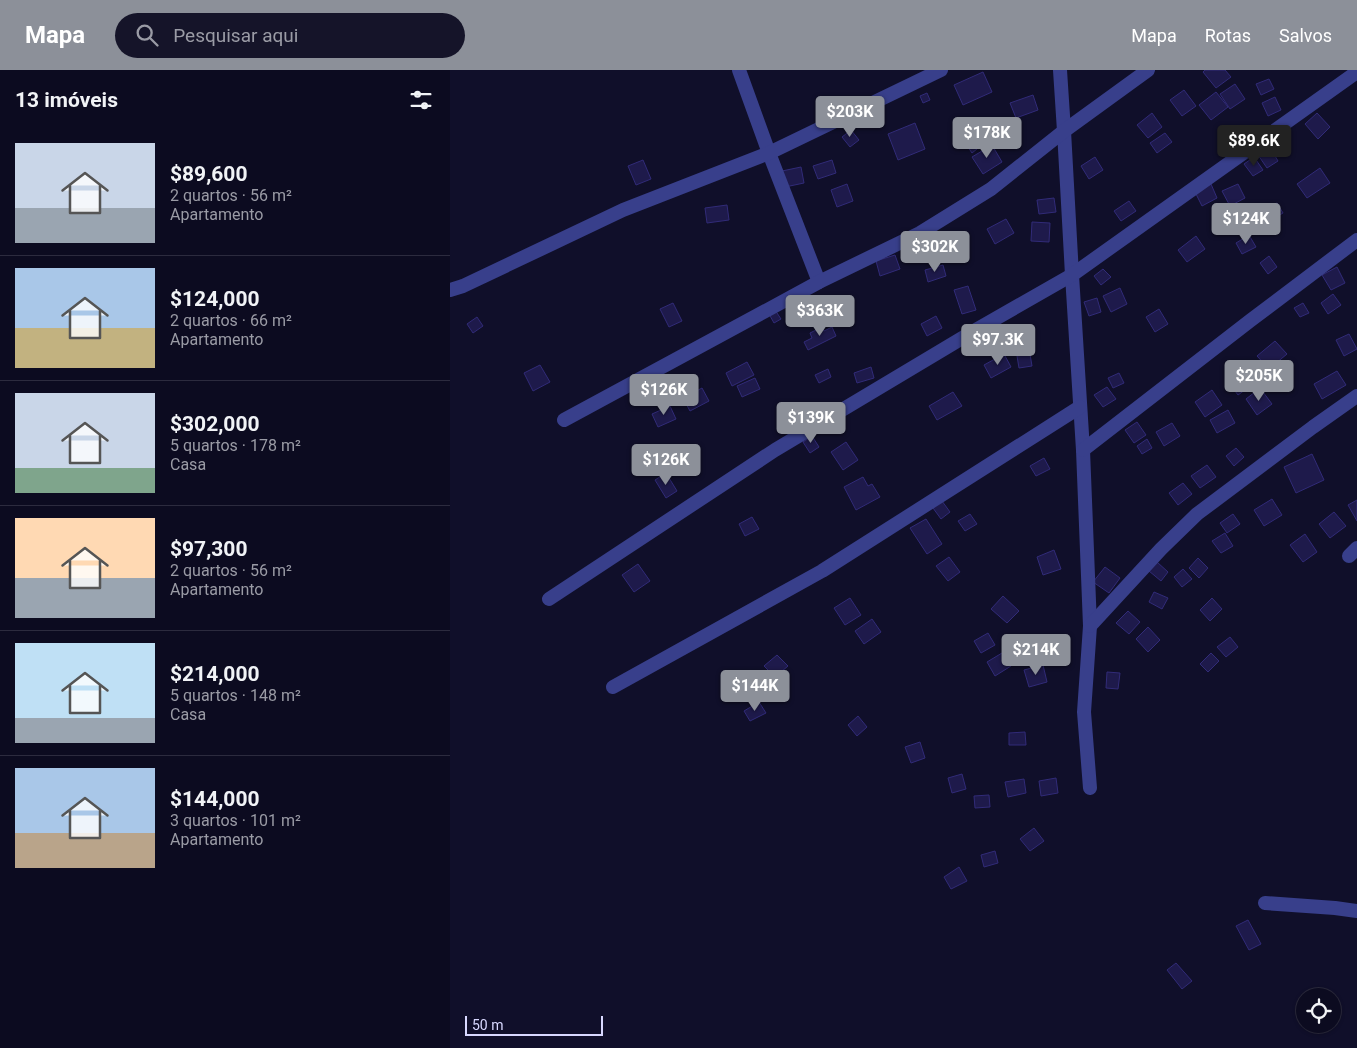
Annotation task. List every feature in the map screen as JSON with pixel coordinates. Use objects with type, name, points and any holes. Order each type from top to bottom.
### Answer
[{"type":"street","points":[[739,70],[768,153],[819,282]]},
{"type":"street","points":[[450,290],[463,286],[623,210],[768,153],[941,70]]},
{"type":"street","points":[[1060,70],[1083,450],[1090,626],[1084,712],[1090,788]]},
{"type":"street","points":[[564,420],[819,282],[920,233],[991,189],[1064,131],[1148,70]]},
{"type":"street","points":[[549,599],[775,450],[974,330],[1072,275],[1357,72]]},
{"type":"street","points":[[1083,450],[1357,240]]},
{"type":"street","points":[[1090,626],[1161,549],[1198,514],[1357,396]]},
{"type":"street","points":[[613,687],[822,571],[1080,407]]},
{"type":"street","points":[[1265,903],[1357,910]]},
{"type":"building","points":[[1205,70],[1225,70],[1231,77],[1216,88],[1203,72]]},
{"type":"building","points":[[983,72],[992,92],[963,105],[954,85]]},
{"type":"building","points":[[1269,79],[1274,89],[1261,95],[1256,84]]},
{"type":"building","points":[[1235,84],[1245,99],[1230,109],[1220,94]]},
{"type":"building","points":[[1184,90],[1196,106],[1182,116],[1170,100]]},
{"type":"building","points":[[1216,92],[1228,107],[1211,120],[1199,105]]},
{"type":"building","points":[[927,93],[930,100],[923,103],[920,96]]},
{"type":"building","points":[[1033,95],[1038,110],[1016,118],[1010,103]]},
{"type":"building","points":[[1275,97],[1281,110],[1268,116],[1262,103]]},
{"type":"building","points":[[1152,113],[1162,127],[1148,138],[1137,125]]},
{"type":"building","points":[[1317,113],[1330,127],[1318,139],[1305,124]]},
{"type":"building","points":[[915,123],[925,149],[898,160],[888,134]]},
{"type":"building","points":[[979,129],[988,140],[972,153],[964,141]]},
{"type":"building","points":[[851,130],[859,140],[850,147],[842,137]]},
{"type":"building","points":[[1165,133],[1172,142],[1157,153],[1150,143]]},
{"type":"building","points":[[1268,144],[1278,161],[1267,168],[1256,152]]},
{"type":"building","points":[[992,145],[1002,162],[983,174],[972,157]]},
{"type":"building","points":[[1095,157],[1103,170],[1089,179],[1081,166]]},
{"type":"building","points":[[1254,157],[1263,170],[1253,176],[1244,164]]},
{"type":"building","points":[[643,160],[651,179],[636,185],[628,166]]},
{"type":"building","points":[[832,160],[836,173],[818,179],[813,166]]},
{"type":"building","points":[[801,167],[804,183],[785,187],[782,171]]},
{"type":"building","points":[[1320,168],[1330,183],[1307,198],[1297,184]]},
{"type":"building","points":[[847,184],[853,201],[837,207],[831,190]]},
{"type":"building","points":[[1211,184],[1217,198],[1202,206],[1195,192]]},
{"type":"building","points":[[1238,184],[1245,198],[1230,206],[1222,191]]},
{"type":"building","points":[[1054,198],[1056,212],[1039,214],[1037,200]]},
{"type":"building","points":[[1129,201],[1136,211],[1121,221],[1114,211]]},
{"type":"building","points":[[1277,203],[1283,213],[1266,223],[1260,212]]},
{"type":"building","points":[[727,205],[729,220],[707,223],[705,208]]},
{"type":"building","points":[[1006,219],[1014,233],[995,244],[987,229]]},
{"type":"building","points":[[1032,222],[1050,223],[1049,242],[1031,241]]},
{"type":"building","points":[[1249,235],[1256,247],[1242,254],[1236,243]]},
{"type":"building","points":[[1196,236],[1205,249],[1187,262],[1178,250]]},
{"type":"building","points":[[895,255],[900,269],[880,276],[876,261]]},
{"type":"building","points":[[1269,256],[1277,267],[1268,274],[1260,263]]},
{"type":"building","points":[[943,265],[946,276],[928,282],[925,270]]},
{"type":"building","points":[[1337,267],[1345,283],[1331,290],[1322,275]]},
{"type":"building","points":[[1103,269],[1111,277],[1101,285],[1094,276]]},
{"type":"building","points":[[968,286],[976,310],[962,314],[954,290]]},
{"type":"building","points":[[1120,288],[1127,304],[1111,312],[1103,296]]},
{"type":"building","points":[[1333,294],[1341,305],[1328,314],[1321,303]]},
{"type":"building","points":[[1097,298],[1101,312],[1089,316],[1084,302]]},
{"type":"building","points":[[673,303],[682,321],[669,327],[660,309]]},
{"type":"building","points":[[1303,303],[1309,313],[1300,317],[1294,308]]},
{"type":"building","points":[[1159,309],[1168,324],[1155,332],[1146,317]]},
{"type":"building","points":[[775,310],[781,319],[774,323],[769,314]]},
{"type":"building","points":[[936,316],[942,328],[927,336],[921,324]]},
{"type":"building","points":[[477,317],[483,326],[473,333],[467,324]]},
{"type":"building","points":[[822,327],[824,331],[832,327],[836,336],[808,350],[804,342],[812,338],[810,333]]},
{"type":"building","points":[[1349,334],[1357,349],[1344,356],[1336,340]]},
{"type":"building","points":[[1275,341],[1287,354],[1269,369],[1257,356]]},
{"type":"building","points":[[1004,354],[1011,367],[991,378],[984,365]]},
{"type":"building","points":[[1030,354],[1032,366],[1019,368],[1017,356]]},
{"type":"building","points":[[747,362],[754,375],[732,386],[726,373]]},
{"type":"building","points":[[540,365],[550,382],[533,391],[524,373]]},
{"type":"building","points":[[1244,366],[1256,382],[1238,395],[1226,379]]},
{"type":"building","points":[[871,367],[874,378],[857,383],[854,373]]},
{"type":"building","points":[[828,369],[831,377],[819,383],[815,375]]},
{"type":"building","points":[[1337,371],[1346,385],[1322,399],[1314,384]]},
{"type":"building","points":[[1119,373],[1124,383],[1113,388],[1108,378]]},
{"type":"building","points":[[755,378],[760,389],[742,397],[737,386]]},
{"type":"building","points":[[1107,387],[1116,399],[1103,407],[1094,395]]},
{"type":"building","points":[[702,388],[709,401],[690,411],[683,398]]},
{"type":"building","points":[[1260,388],[1272,404],[1257,415],[1246,399]]},
{"type":"building","points":[[1212,390],[1222,405],[1205,417],[1195,402]]},
{"type":"building","points":[[953,392],[962,406],[937,420],[929,406]]},
{"type":"building","points":[[670,406],[676,419],[658,427],[652,414]]},
{"type":"building","points":[[1228,410],[1235,423],[1217,433],[1210,420]]},
{"type":"building","points":[[1137,422],[1146,435],[1134,443],[1125,430]]},
{"type":"building","points":[[1172,423],[1180,436],[1164,446],[1156,432]]},
{"type":"building","points":[[812,436],[819,447],[810,453],[803,442]]},
{"type":"building","points":[[1147,439],[1152,448],[1142,454],[1137,446]]},
{"type":"building","points":[[846,442],[858,460],[843,470],[831,452]]},
{"type":"building","points":[[1236,448],[1244,457],[1234,466],[1226,456]]},
{"type":"building","points":[[1312,454],[1324,480],[1296,493],[1284,467]]},
{"type":"building","points":[[1044,458],[1050,469],[1036,476],[1030,466]]},
{"type":"building","points":[[1207,465],[1216,477],[1200,488],[1191,476]]},
{"type":"building","points":[[666,473],[677,491],[666,498],[655,480]]},
{"type":"building","points":[[863,477],[868,486],[872,484],[880,497],[856,510],[844,487]]},
{"type":"building","points":[[1183,483],[1192,494],[1178,505],[1169,493]]},
{"type":"building","points":[[1272,499],[1282,515],[1264,526],[1254,510]]},
{"type":"building","points":[[1357,500],[1357,521],[1348,505]]},
{"type":"building","points":[[942,501],[950,512],[941,519],[933,508]]},
{"type":"building","points":[[1334,512],[1346,526],[1330,538],[1319,524]]},
{"type":"building","points":[[970,514],[977,524],[965,531],[958,521]]},
{"type":"building","points":[[1233,514],[1240,524],[1227,533],[1220,523]]},
{"type":"building","points":[[752,517],[759,529],[745,536],[739,524]]},
{"type":"building","points":[[926,519],[942,544],[927,554],[910,528]]},
{"type":"building","points":[[1225,533],[1233,546],[1221,553],[1212,541]]},
{"type":"building","points":[[1305,534],[1317,552],[1303,562],[1290,545]]},
{"type":"building","points":[[1054,550],[1061,569],[1043,575],[1037,557]]},
{"type":"building","points":[[949,557],[960,572],[948,581],[936,566]]},
{"type":"building","points":[[1198,558],[1208,568],[1199,578],[1189,568]]},
{"type":"building","points":[[1157,562],[1168,572],[1161,581],[1149,571]]},
{"type":"building","points":[[638,564],[650,581],[634,592],[622,575]]},
{"type":"building","points":[[1105,567],[1120,578],[1109,593],[1093,582]]},
{"type":"building","points":[[1183,569],[1192,579],[1182,587],[1174,577]]},
{"type":"building","points":[[1154,592],[1168,598],[1162,609],[1149,602]]},
{"type":"building","points":[[1003,596],[1019,611],[1007,623],[991,609]]},
{"type":"building","points":[[850,598],[861,615],[845,625],[834,608]]},
{"type":"building","points":[[1212,598],[1222,609],[1210,621],[1200,610]]},
{"type":"building","points":[[1128,611],[1140,622],[1129,634],[1116,623]]},
{"type":"building","points":[[872,619],[881,632],[864,644],[855,631]]},
{"type":"building","points":[[1148,627],[1160,640],[1148,652],[1136,639]]},
{"type":"building","points":[[988,633],[995,645],[981,653],[974,641]]},
{"type":"building","points":[[1230,637],[1238,647],[1226,657],[1217,647]]},
{"type":"building","points":[[1053,640],[1056,656],[1035,660],[1032,643]]},
{"type":"building","points":[[1002,653],[1011,666],[995,676],[987,662]]},
{"type":"building","points":[[1211,653],[1219,661],[1208,672],[1200,664]]},
{"type":"building","points":[[777,655],[788,666],[775,677],[764,666]]},
{"type":"building","points":[[1043,665],[1047,682],[1029,687],[1024,670]]},
{"type":"building","points":[[1107,672],[1120,673],[1118,689],[1106,688]]},
{"type":"building","points":[[759,702],[766,713],[750,721],[744,711]]},
{"type":"building","points":[[858,716],[867,727],[857,736],[848,725]]},
{"type":"building","points":[[1025,732],[1026,745],[1009,745],[1009,733]]},
{"type":"building","points":[[920,742],[925,758],[911,763],[905,747]]},
{"type":"building","points":[[962,774],[966,789],[952,793],[948,778]]},
{"type":"building","points":[[1056,778],[1058,793],[1041,796],[1039,781]]},
{"type":"building","points":[[1024,779],[1026,793],[1008,797],[1005,782]]},
{"type":"building","points":[[989,795],[990,807],[975,808],[974,796]]},
{"type":"building","points":[[1034,828],[1044,841],[1030,851],[1020,839]]},
{"type":"building","points":[[995,851],[998,863],[984,867],[981,855]]},
{"type":"building","points":[[959,867],[967,881],[951,889],[944,877]]},
{"type":"building","points":[[1248,920],[1261,944],[1249,950],[1236,926]]},
{"type":"building","points":[[1176,963],[1192,981],[1182,989],[1167,970]]}]
